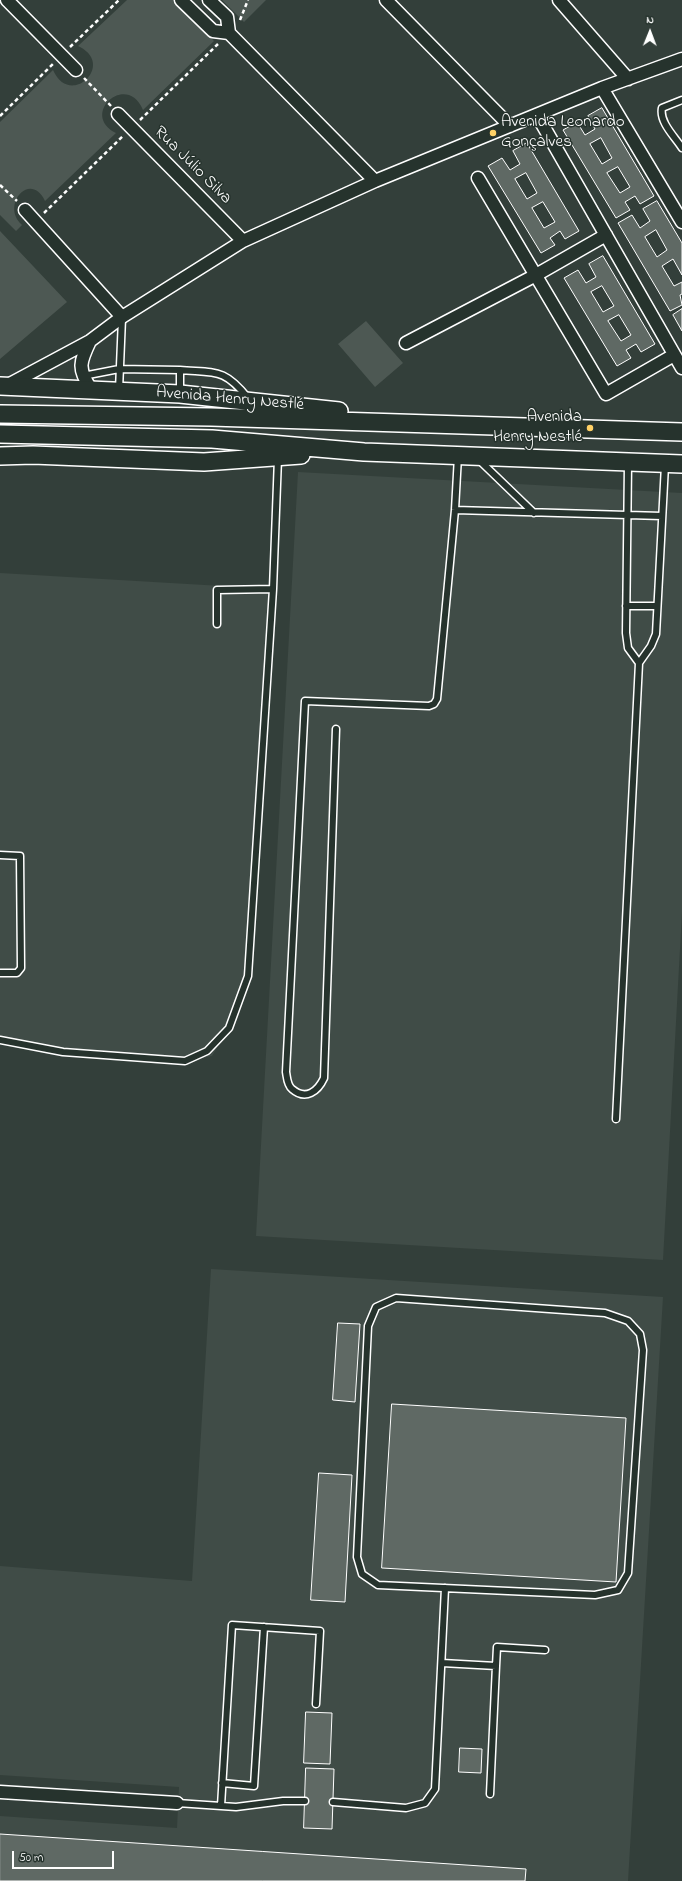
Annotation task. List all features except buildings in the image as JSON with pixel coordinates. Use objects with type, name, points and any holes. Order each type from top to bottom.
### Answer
[{"type":"street","points":[[6,0],[76,70]]},
{"type":"street","points":[[181,0],[213,31],[229,33]]},
{"type":"street","points":[[209,0],[227,17],[229,33],[376,181]]},
{"type":"street","points":[[386,0],[510,126]]},
{"type":"street","points":[[559,0],[628,79]]},
{"type":"street","points":[[3,386],[90,341],[122,317],[243,241],[376,181],[602,88],[682,59]]},
{"type":"street","points":[[602,88],[682,222]]},
{"type":"street","name":"Rua Júlio Silva","points":[[118,114],[243,241]]},
{"type":"street","points":[[537,115],[682,368]]},
{"type":"street","points":[[478,178],[606,394],[674,355]]},
{"type":"street","points":[[25,210],[122,317]]},
{"type":"street","points":[[406,343],[536,275],[606,235]]},
{"type":"street","points":[[87,382],[80,366],[82,357],[90,341]]},
{"type":"street","name":"Avenida Henry Nestlé","points":[[3,386],[87,382],[119,390],[180,394],[459,424]]},
{"type":"street","name":"Avenida Henry Nestlé","points":[[0,414],[211,417],[682,432]]},
{"type":"street","points":[[0,434],[212,440],[364,452],[682,464]]},
{"type":"street","points":[[3,457],[204,462],[364,452]]},
{"type":"street","points":[[0,1792],[177,1804]]},
{"type":"lane","points":[[682,100],[662,108],[661,114],[663,121],[682,148]]},
{"type":"lane","points":[[119,390],[122,317]]},
{"type":"lane","points":[[87,382],[120,369],[180,370],[215,373],[228,376],[236,383],[250,401]]},
{"type":"lane","points":[[180,370],[180,394]]},
{"type":"lane","points":[[336,728],[324,1078],[319,1088],[312,1093],[302,1094],[292,1089],[288,1083],[286,1072],[305,701],[429,706],[434,704],[439,692],[455,510],[458,456]]},
{"type":"lane","points":[[0,1040],[63,1052],[185,1061],[207,1051],[229,1028],[248,976],[272,589],[278,457]]},
{"type":"lane","points":[[475,457],[534,513]]},
{"type":"lane","points":[[628,462],[626,632],[628,648],[639,663]]},
{"type":"lane","points":[[616,1119],[639,663],[652,646],[656,634],[665,463]]},
{"type":"lane","points":[[455,510],[662,516]]},
{"type":"lane","points":[[217,624],[217,590],[272,589]]},
{"type":"lane","points":[[626,606],[657,606]]},
{"type":"lane","points":[[0,855],[20,856],[21,960],[21,968],[17,974],[0,973]]},
{"type":"lane","points":[[396,1298],[605,1313],[628,1320],[640,1334],[643,1350],[628,1573],[618,1590],[596,1595],[446,1588],[378,1585],[362,1574],[357,1557],[368,1326],[376,1307],[396,1298]]},
{"type":"lane","points":[[333,1802],[406,1808],[425,1803],[435,1789],[446,1588]]},
{"type":"lane","points":[[221,1806],[232,1625],[320,1631],[316,1704]]},
{"type":"lane","points":[[222,1784],[254,1786],[264,1627]]},
{"type":"lane","points":[[490,1794],[497,1646],[545,1650]]},
{"type":"lane","points":[[442,1663],[496,1666]]},
{"type":"lane","points":[[177,1804],[236,1807],[283,1801],[305,1801]]},
{"type":"path","points":[[76,70],[118,114]]},
{"type":"path","points":[[0,185],[25,210]]},
{"type":"shaded area","points":[[127,0],[175,0],[214,41],[143,110],[136,99],[127,94],[118,95],[110,100],[104,107],[102,116],[106,125],[116,133],[45,201],[39,192],[32,189],[25,190],[20,194],[14,209],[16,217],[22,225],[16,231],[0,215],[0,122],[53,70],[61,81],[70,85],[79,84],[86,79],[92,72],[93,63],[89,54],[78,46]]},
{"type":"shaded area","points":[[222,0],[266,0],[244,22]]},
{"type":"shaded area","points":[[0,231],[67,302],[0,359]]},
{"type":"shaded area","points":[[366,321],[403,363],[375,387],[338,344]]},
{"type":"shaded area","points":[[298,472],[682,493],[682,912],[663,1260],[256,1236]]},
{"type":"shaded area","points":[[0,573],[273,589],[248,976],[229,1028],[212,1056],[185,1061],[63,1052],[0,1040]]},
{"type":"shaded area","points":[[211,1269],[663,1297],[628,1881],[0,1881],[0,1816],[177,1828],[179,1787],[0,1775],[0,1566],[192,1581]]},
{"type":"place","name":"Avenida Leonardo Gonçalves","points":[[493,133]]},
{"type":"place","name":"Avenida Henry Nestlé","points":[[590,428]]}]
